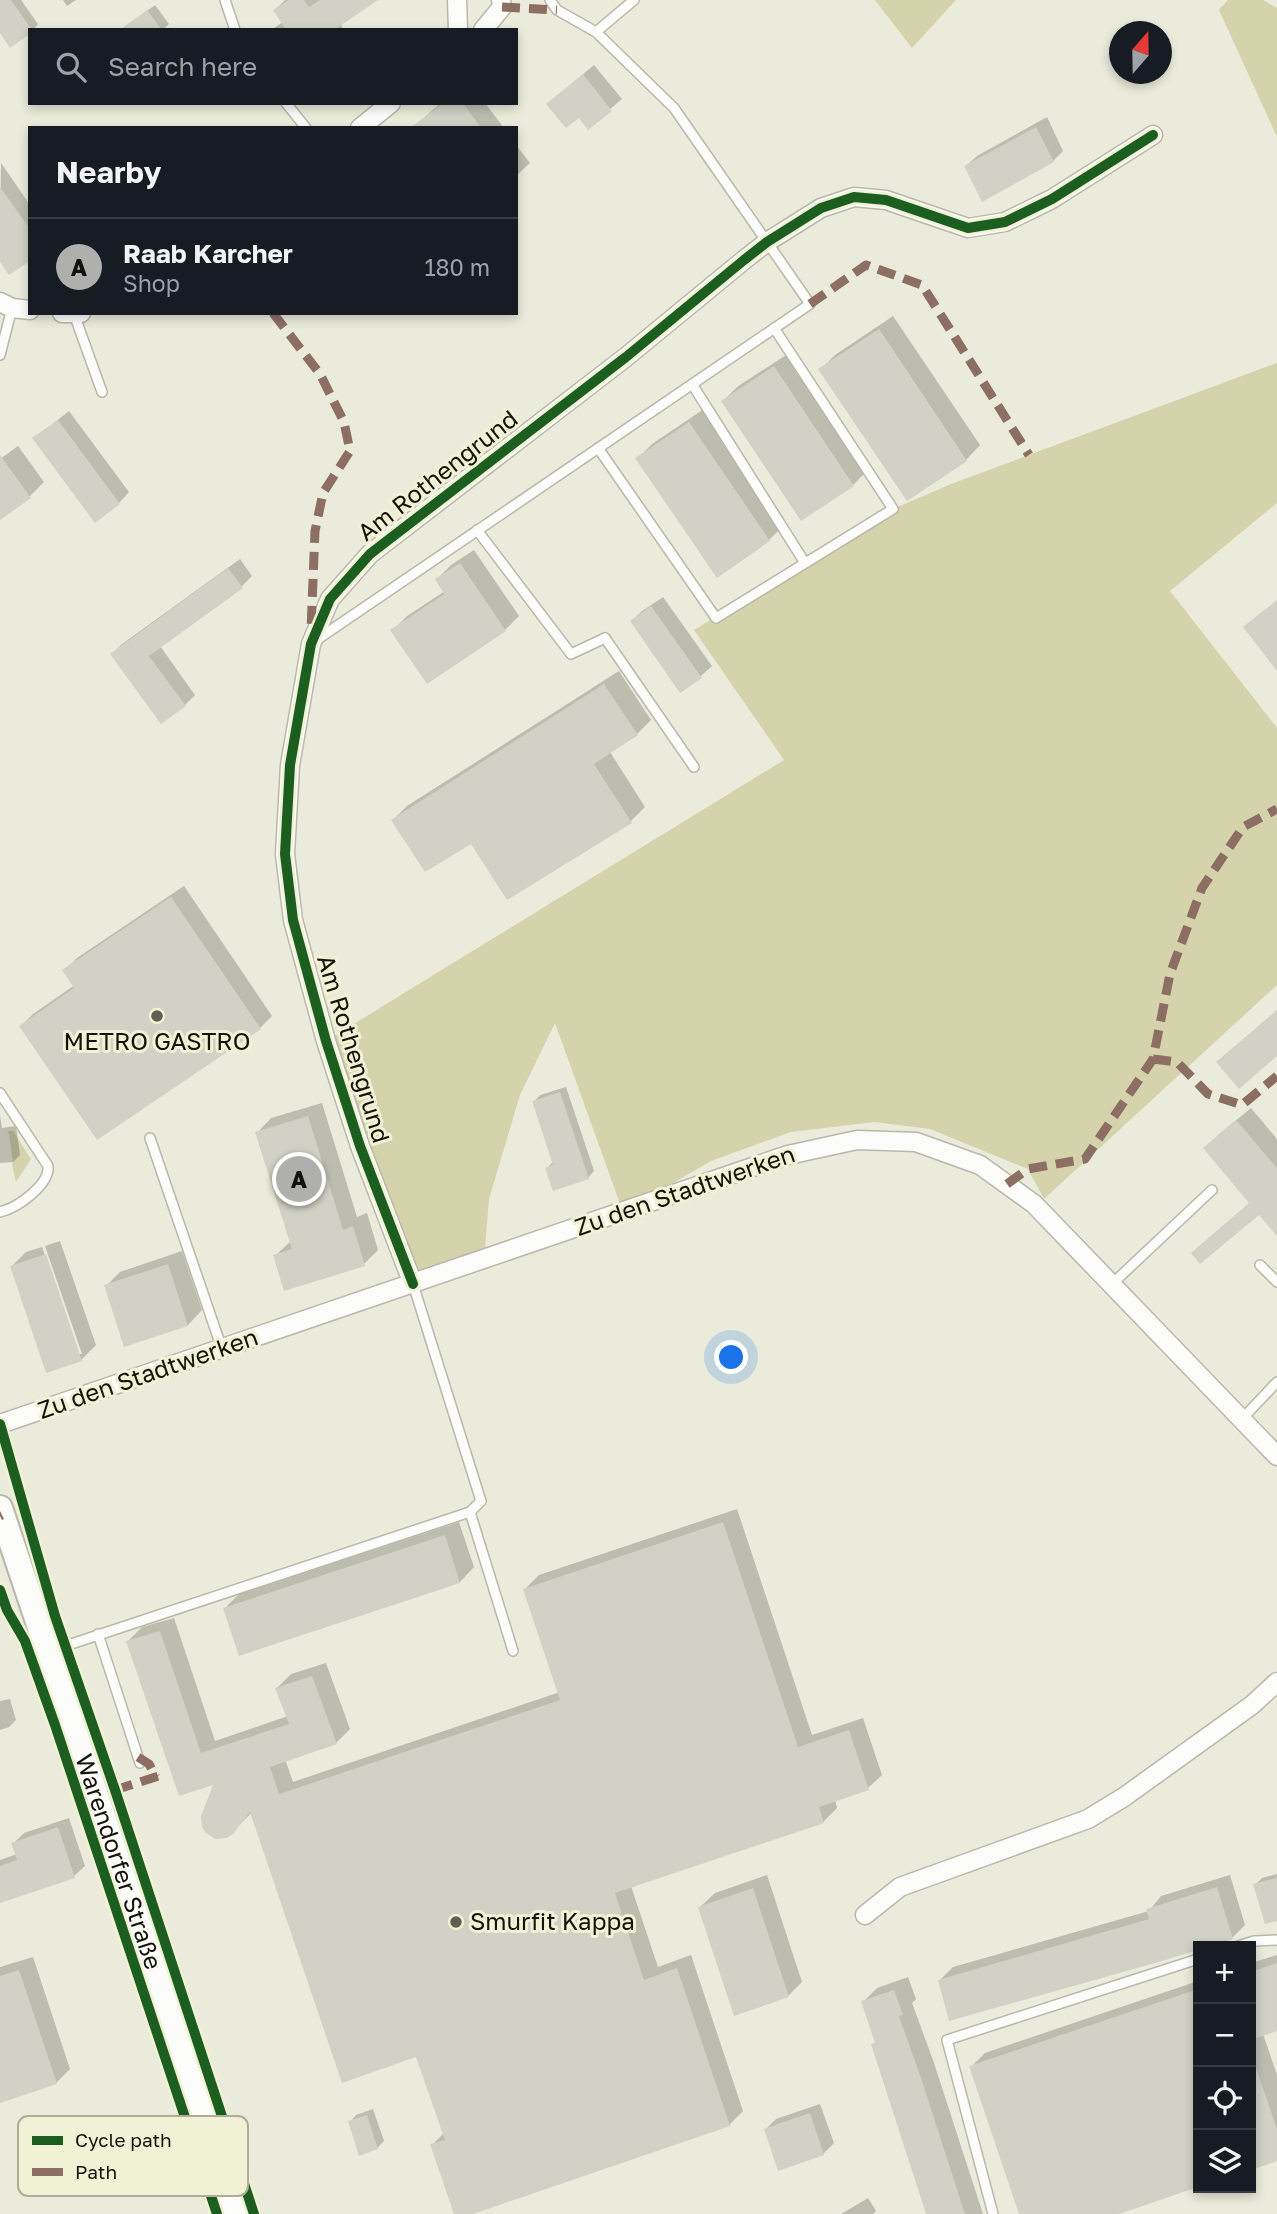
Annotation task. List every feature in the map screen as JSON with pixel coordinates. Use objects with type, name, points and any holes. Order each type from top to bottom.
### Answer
[{"type":"main road","name":"Warendorfer Straße","points":[[0,1508],[203,2116]]},
{"type":"main road","name":"Warendorfer Straße","points":[[230,2196],[236,2214]]},
{"type":"street","points":[[457,0],[458,28]]},
{"type":"street","points":[[485,28],[502,7],[501,0]]},
{"type":"street","points":[[362,126],[389,105]]},
{"type":"street","name":"Am Rothengrund","points":[[413,1284],[355,1133],[326,1041],[293,920],[285,854],[290,765],[311,644],[330,599],[370,554],[626,357],[767,242],[821,208],[854,197],[886,200],[968,228],[1005,222],[1052,198],[1153,135]]},
{"type":"street","name":"Zu den Stadtwerken","points":[[0,1424],[788,1155],[857,1140],[916,1142],[980,1165],[1034,1204],[1277,1456]]},
{"type":"street","points":[[865,1915],[900,1887],[1088,1819],[1124,1797],[1252,1705],[1277,1682]]},
{"type":"lane","points":[[225,0],[235,28]]},
{"type":"lane","points":[[311,644],[810,304],[674,108],[596,32],[558,10],[550,0]]},
{"type":"lane","points":[[596,32],[634,0]]},
{"type":"lane","points":[[288,105],[304,126]]},
{"type":"lane","points":[[0,355],[14,307]]},
{"type":"lane","points":[[72,315],[102,392]]},
{"type":"lane","points":[[598,448],[716,618],[893,509],[774,328]]},
{"type":"lane","points":[[692,384],[805,563]]},
{"type":"lane","points":[[477,530],[571,654],[605,638],[694,767]]},
{"type":"lane","points":[[0,1093],[48,1166],[48,1173],[46,1179],[24,1199],[11,1209],[0,1212]]},
{"type":"lane","points":[[150,1138],[222,1349]]},
{"type":"lane","points":[[1112,1284],[1212,1190]]},
{"type":"lane","points":[[1260,1265],[1277,1282]]},
{"type":"lane","points":[[48,1651],[470,1512],[481,1501],[413,1284]]},
{"type":"lane","points":[[1242,1419],[1277,1382]]},
{"type":"lane","points":[[470,1512],[513,1651]]},
{"type":"lane","points":[[98,1634],[140,1763]]},
{"type":"lane","points":[[1254,1941],[1277,1940]]},
{"type":"lane","points":[[993,2214],[947,2040],[1193,1961]]},
{"type":"green space","points":[[875,0],[956,0],[912,48]]},
{"type":"green space","points":[[1228,0],[1263,0],[1277,8],[1277,137],[1219,10]]},
{"type":"green space","points":[[1277,363],[1277,503],[1170,591],[1277,728],[1277,985],[1044,1199],[1028,1169],[930,1129],[874,1122],[791,1132],[711,1161],[623,1212],[555,1023],[520,1095],[489,1199],[484,1260],[413,1284],[326,1041],[784,760],[694,630],[893,509],[951,484]]},
{"type":"green space","points":[[7,1131],[13,1131],[31,1159],[16,1182],[9,1133]]},
{"type":"building","points":[[0,0],[11,0],[31,28],[28,28],[28,35],[10,48],[0,33]]},
{"type":"building","points":[[289,0],[304,0],[309,7],[320,0],[378,0],[337,28],[285,28],[273,10]]},
{"type":"building","points":[[147,10],[160,28],[123,28]]},
{"type":"building","points":[[583,74],[612,111],[588,130],[579,118],[566,128],[546,104]]},
{"type":"building","points":[[440,105],[464,105],[480,126],[413,126]]},
{"type":"building","points":[[1036,127],[1054,162],[982,202],[964,166]]},
{"type":"building","points":[[0,187],[28,226],[28,262],[9,275],[0,262]]},
{"type":"building","points":[[879,329],[967,461],[907,501],[818,369]]},
{"type":"building","points":[[774,366],[854,486],[801,521],[721,401]]},
{"type":"building","points":[[58,420],[120,504],[95,523],[32,438]]},
{"type":"building","points":[[689,422],[770,541],[717,578],[635,458]]},
{"type":"building","points":[[0,455],[31,498],[0,520]]},
{"type":"building","points":[[460,563],[506,631],[427,684],[390,630],[444,594],[435,579]]},
{"type":"building","points":[[228,568],[243,588],[149,656],[186,706],[161,724],[110,654]]},
{"type":"building","points":[[1277,600],[1277,671],[1243,627]]},
{"type":"building","points":[[651,606],[702,678],[680,693],[630,621]]},
{"type":"building","points":[[604,684],[638,735],[594,764],[632,823],[507,900],[471,844],[425,872],[391,820]]},
{"type":"building","name":"METRO GASTRO","points":[[171,897],[261,1029],[97,1140],[19,1026],[74,988],[62,970]]},
{"type":"building","points":[[1277,1010],[1277,1056],[1239,1089],[1216,1062]]},
{"type":"building","points":[[560,1092],[589,1179],[553,1191],[545,1168],[553,1165],[532,1101]]},
{"type":"building","points":[[308,1116],[343,1230],[353,1226],[365,1266],[284,1291],[273,1255],[292,1249],[255,1132]]},
{"type":"building","points":[[1236,1120],[1277,1168],[1277,1236],[1259,1215],[1200,1264],[1191,1253],[1249,1203],[1203,1148]]},
{"type":"building","points":[[46,1254],[82,1361],[46,1373],[10,1266]]},
{"type":"building","points":[[168,1264],[188,1326],[124,1347],[104,1285]]},
{"type":"building","name":"Smurfit Kappa","points":[[723,1522],[798,1747],[849,1730],[869,1790],[819,1807],[824,1823],[615,1893],[644,1980],[677,1968],[730,2126],[473,2214],[454,2214],[430,2144],[445,2140],[416,2057],[342,2083],[250,1812],[227,1838],[215,1839],[205,1832],[201,1816],[213,1785],[179,1796],[126,1641],[160,1631],[201,1753],[289,1724],[275,1688],[312,1676],[337,1744],[270,1767],[279,1794],[560,1700],[523,1589]]},
{"type":"building","points":[[445,1535],[460,1583],[239,1656],[223,1608]]},
{"type":"building","points":[[58,1827],[75,1878],[0,1903],[0,1866],[17,1860],[11,1843]]},
{"type":"building","points":[[1277,1878],[1277,1921],[1265,1924],[1253,1884]]},
{"type":"building","points":[[1217,1887],[1233,1939],[1193,1941],[1193,1952],[949,2021],[938,1980],[1149,1919],[1146,1909]]},
{"type":"building","points":[[753,1888],[789,1997],[734,2016],[698,1907]]},
{"type":"building","points":[[1277,1963],[1277,2031],[1256,2038],[1256,2004],[1256,1970]]},
{"type":"building","points":[[19,1970],[57,2084],[0,2103],[0,1976]]},
{"type":"building","points":[[894,1990],[903,2015],[899,2016],[965,2214],[926,2214],[871,2044],[875,2043],[861,2001]]},
{"type":"building","points":[[1193,1991],[1193,2189],[1119,2214],[1019,2214],[969,2066]]},
{"type":"building","points":[[1256,2068],[1277,2129],[1277,2161],[1256,2168]]},
{"type":"building","points":[[810,2113],[824,2155],[778,2171],[764,2129]]},
{"type":"building","points":[[367,2115],[378,2149],[359,2156],[348,2121]]},
{"type":"marked path","points":[[502,7],[557,10]]},
{"type":"marked path","points":[[810,304],[866,265],[922,285],[1029,455]]},
{"type":"marked path","points":[[275,315],[320,374],[344,422],[350,451],[323,493],[315,531],[311,630]]},
{"type":"marked path","points":[[1007,1184],[1028,1169],[1085,1159],[1153,1059],[1170,974],[1202,888],[1243,827],[1277,809]]},
{"type":"marked path","points":[[1153,1059],[1177,1062],[1208,1094],[1242,1105],[1277,1076]]},
{"type":"marked path","points":[[138,1757],[149,1764],[156,1777]]},
{"type":"marked path","points":[[115,1790],[165,1774]]},
{"type":"cycle path","points":[[413,1284],[360,1146],[326,1041],[293,920],[285,854],[290,765],[311,644],[330,599],[370,554],[626,357],[767,242],[821,208],[854,197],[886,200],[968,228],[1005,222],[1052,199],[1153,135]]},
{"type":"cycle path","points":[[0,1424],[55,1616],[222,2116]]},
{"type":"cycle path","points":[[0,1590],[7,1610],[25,1641],[55,1725],[185,2116]]},
{"type":"cycle path","points":[[211,2196],[217,2214]]},
{"type":"cycle path","points":[[248,2196],[254,2214]]},
{"type":"place","name":"METRO GASTRO","points":[[157,1016]]},
{"type":"place","name":"Raab Karcher","points":[[299,1179]]},
{"type":"place","name":"Smurfit Kappa","points":[[456,1922]]}]
